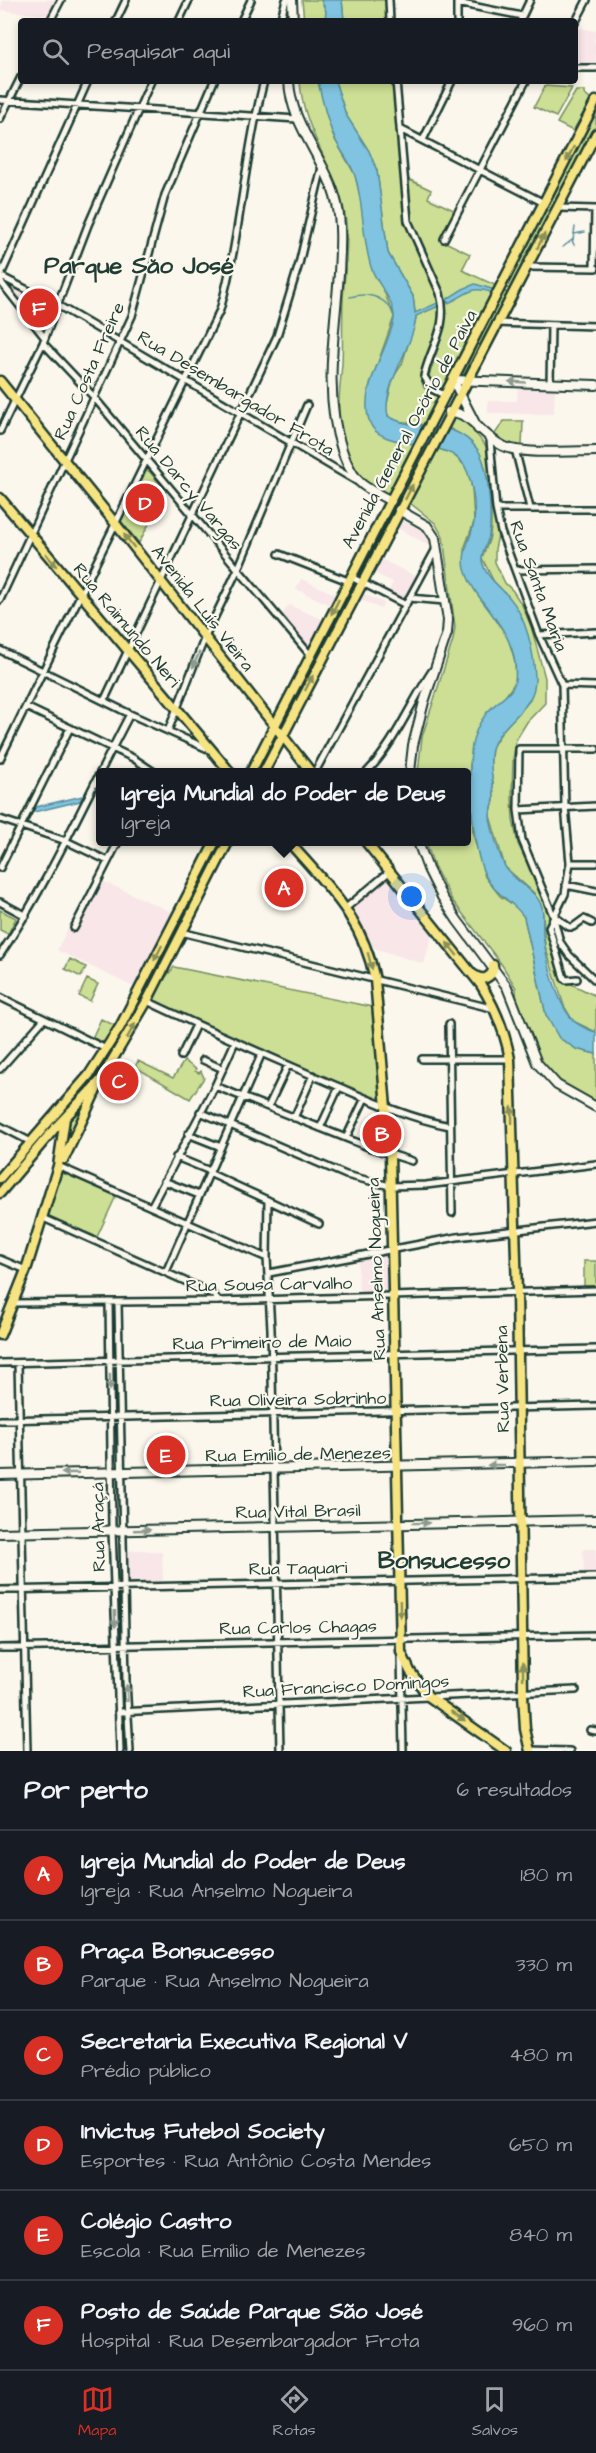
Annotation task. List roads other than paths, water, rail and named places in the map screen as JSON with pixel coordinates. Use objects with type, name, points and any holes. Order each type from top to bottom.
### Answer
[{"type":"main road","name":"Avenida General Osório de Paiva","points":[[253,768],[596,101]]},
{"type":"main road","name":"Avenida General Osório de Paiva","points":[[266,768],[496,323],[558,208],[592,151],[596,134]]},
{"type":"main road","points":[[502,287],[506,291],[513,292]]},
{"type":"main road","name":"Avenida Luís Vieira","points":[[0,381],[310,768]]},
{"type":"main road","name":"Rua Raimundo Neri","points":[[0,498],[227,768]]},
{"type":"main road","points":[[0,1178],[89,1075],[106,1049],[120,1027],[213,846]]},
{"type":"main road","points":[[0,1335],[2,1324],[14,1303],[26,1270],[58,1166],[100,1081],[147,1001],[226,846]]},
{"type":"main road","name":"Rua Anselmo Nogueira","points":[[292,846],[346,908],[365,945],[375,980],[390,1154],[401,1652],[410,1671],[428,1696],[504,1750]]},
{"type":"main road","points":[[369,846],[474,975],[496,1010]]},
{"type":"main road","points":[[474,975],[480,979],[488,977],[493,971],[493,965]]},
{"type":"main road","name":"Rua Verbena","points":[[496,1010],[510,1059],[517,1292],[523,1694],[525,1729],[530,1750]]},
{"type":"main road","points":[[0,1193],[100,1081]]},
{"type":"main road","points":[[58,1166],[65,1118],[72,1095]]},
{"type":"street","points":[[52,18],[61,0]]},
{"type":"street","points":[[117,18],[126,0]]},
{"type":"street","points":[[180,18],[189,0]]},
{"type":"street","points":[[242,18],[251,0]]},
{"type":"street","points":[[281,18],[286,0]]},
{"type":"street","points":[[292,0],[293,18]]},
{"type":"street","points":[[389,0],[390,18]]},
{"type":"street","points":[[521,18],[530,0]]},
{"type":"street","points":[[578,18],[587,0]]},
{"type":"street","points":[[457,18],[457,2],[517,18]]},
{"type":"street","points":[[578,68],[596,68]]},
{"type":"street","points":[[0,119],[18,83]]},
{"type":"street","points":[[0,278],[87,84]]},
{"type":"street","points":[[0,431],[59,306],[87,225],[150,84]]},
{"type":"street","name":"Rua Costa Freire","points":[[0,600],[121,342],[142,287],[159,214],[172,176],[213,84]]},
{"type":"street","points":[[0,759],[220,310],[226,287],[254,117],[263,84]]},
{"type":"street","points":[[289,84],[297,119],[322,167],[337,204],[339,221],[332,404],[337,434],[346,459],[362,484],[391,501]]},
{"type":"street","points":[[396,84],[408,221],[442,299],[443,307],[441,332],[424,375],[432,389],[446,396]]},
{"type":"street","points":[[423,140],[451,84]]},
{"type":"street","points":[[444,239],[524,84]]},
{"type":"street","points":[[0,100],[297,119]]},
{"type":"street","points":[[400,129],[544,203]]},
{"type":"street","points":[[104,701],[279,331],[299,264],[322,167]]},
{"type":"street","points":[[528,267],[595,268],[595,209],[558,208]]},
{"type":"street","name":"Rua Desembargador Frota","points":[[0,278],[59,306],[362,484]]},
{"type":"street","name":"Rua Darcy Vargas","points":[[0,278],[44,340],[310,656]]},
{"type":"street","points":[[496,323],[596,326]]},
{"type":"street","points":[[550,384],[551,325]]},
{"type":"street","points":[[478,429],[453,380],[596,385]]},
{"type":"street","points":[[168,731],[206,637],[307,405]]},
{"type":"street","points":[[448,414],[463,414],[490,440],[505,447],[596,451]]},
{"type":"street","name":"Rua Santa Maria","points":[[490,440],[496,509],[505,545],[539,635],[562,685],[565,806],[570,862],[565,894],[553,915]]},
{"type":"street","points":[[515,449],[530,508]]},
{"type":"street","points":[[496,509],[596,509]]},
{"type":"street","points":[[399,510],[428,526],[435,538],[445,601],[447,633],[413,745],[410,768]]},
{"type":"street","points":[[315,768],[437,547]]},
{"type":"street","points":[[279,554],[361,582],[406,605]]},
{"type":"street","points":[[515,570],[596,569]]},
{"type":"street","points":[[409,598],[445,601]]},
{"type":"street","points":[[539,635],[596,632]]},
{"type":"street","points":[[0,650],[130,714],[211,750]]},
{"type":"street","points":[[371,768],[384,754],[436,664]]},
{"type":"street","points":[[562,685],[596,686]]},
{"type":"street","points":[[26,707],[113,748],[148,768]]},
{"type":"street","points":[[103,768],[130,714]]},
{"type":"street","points":[[0,868],[70,728]]},
{"type":"street","points":[[596,749],[519,749],[518,810],[522,840],[553,915],[560,942],[596,981]]},
{"type":"street","points":[[0,955],[26,916],[96,782]]},
{"type":"street","points":[[92,790],[96,789]]},
{"type":"street","points":[[518,810],[596,806]]},
{"type":"street","points":[[0,819],[66,841],[108,861]]},
{"type":"street","points":[[74,928],[116,846]]},
{"type":"street","points":[[420,846],[435,885],[457,920],[493,965],[507,987],[537,1063],[557,1085],[596,1107]]},
{"type":"street","points":[[570,862],[596,863]]},
{"type":"street","points":[[346,908],[390,871]]},
{"type":"street","points":[[566,885],[596,891]]},
{"type":"street","points":[[0,902],[26,916]]},
{"type":"street","points":[[553,915],[569,927],[584,919],[592,923]]},
{"type":"street","points":[[553,915],[549,927],[564,978],[566,980],[577,979]]},
{"type":"street","points":[[181,932],[496,1010]]},
{"type":"street","points":[[0,998],[106,1049]]},
{"type":"street","points":[[147,1001],[387,1109],[422,1121],[450,1126]]},
{"type":"street","points":[[0,1069],[44,1019]]},
{"type":"street","points":[[449,1024],[452,1213]]},
{"type":"street","points":[[181,1056],[196,1025]]},
{"type":"street","points":[[151,1207],[215,1086],[235,1042]]},
{"type":"street","points":[[166,1272],[262,1053]]},
{"type":"street","points":[[422,1059],[510,1059]]},
{"type":"street","points":[[203,1060],[223,1069]]},
{"type":"street","points":[[268,1107],[288,1065]]},
{"type":"street","points":[[294,1118],[314,1076]]},
{"type":"street","points":[[215,1086],[371,1148],[412,1161]]},
{"type":"street","points":[[320,1128],[339,1087]]},
{"type":"street","points":[[346,1138],[365,1098]]},
{"type":"street","points":[[371,1148],[387,1109]]},
{"type":"street","points":[[200,1112],[346,1175],[390,1186],[451,1182],[596,1164]]},
{"type":"street","points":[[0,1126],[31,1142]]},
{"type":"street","points":[[188,1134],[221,1147]]},
{"type":"street","points":[[176,1156],[319,1224]]},
{"type":"street","points":[[58,1166],[267,1258]]},
{"type":"street","points":[[164,1181],[199,1195]]},
{"type":"street","points":[[268,1200],[267,1258],[273,1414],[280,1751]]},
{"type":"street","points":[[41,1217],[166,1272],[214,1295],[218,1300]]},
{"type":"street","points":[[269,1273],[457,1237],[596,1221]]},
{"type":"street","points":[[0,1258],[26,1270]]},
{"type":"street","name":"Rua Sousa Carvalho","points":[[14,1303],[118,1303],[596,1290]]},
{"type":"street","name":"Rua Araçá","points":[[109,1302],[112,1530],[120,1751]]},
{"type":"street","name":"Rua Araçá","points":[[118,1303],[126,1587],[125,1646],[130,1751]]},
{"type":"street","name":"Rua Primeiro de Maio","points":[[0,1363],[596,1349]]},
{"type":"street","points":[[18,1363],[21,1590],[27,1751]]},
{"type":"street","name":"Rua Oliveira Sobrinho","points":[[0,1420],[596,1406]]},
{"type":"street","name":"Rua Emílio de Menezes","points":[[0,1475],[596,1461]]},
{"type":"street","name":"Rua Vital Brasil","points":[[0,1533],[596,1520]]},
{"type":"street","name":"Rua Taquari","points":[[0,1590],[596,1577]]},
{"type":"street","name":"Rua Carlos Chagas","points":[[0,1648],[596,1635]]},
{"type":"street","name":"Rua Anselmo Nogueira","points":[[401,1652],[403,1751]]},
{"type":"street","name":"Rua Francisco Domingos","points":[[118,1712],[576,1690]]},
{"type":"street","points":[[530,1750],[570,1751]]},
{"type":"water","points":[[321,0],[342,0],[344,18],[325,18],[326,11]]},
{"type":"water","points":[[319,84],[336,84],[346,115],[369,151],[377,171],[388,253],[413,296],[415,313],[440,302],[441,305],[416,316],[410,340],[389,392],[388,416],[411,424],[457,432],[468,439],[482,457],[489,491],[490,516],[489,535],[482,561],[489,576],[509,597],[520,614],[531,646],[535,677],[530,698],[496,739],[492,749],[494,798],[490,820],[506,868],[535,895],[542,907],[544,944],[561,1002],[572,1019],[596,1032],[596,1054],[576,1049],[559,1038],[546,1015],[524,917],[489,882],[481,863],[472,811],[472,745],[483,717],[512,689],[516,674],[515,663],[506,636],[476,592],[465,569],[465,551],[474,522],[474,499],[465,466],[451,454],[439,449],[385,437],[370,423],[367,412],[368,391],[394,321],[393,308],[371,267],[355,176],[334,137]]},
{"type":"water","points":[[475,284],[495,290],[493,293],[474,290],[448,303],[447,299]]},
{"type":"water","points":[[82,796],[80,801],[30,813],[32,808]]},
{"type":"waterway","points":[[573,240],[575,227]]},
{"type":"waterway","points":[[574,234],[585,232]]},
{"type":"waterway","points":[[563,247],[572,240],[574,245]]},
{"type":"waterway","points":[[350,297],[374,296],[393,311]]},
{"type":"place","name":"Posto de Saúde Parque São José","points":[[39,308]]},
{"type":"place","name":"Invictus Futebol Society","points":[[145,503]]},
{"type":"place","name":"Igreja Mundial do Poder de Deus","points":[[284,888]]},
{"type":"place","name":"Secretaria Executiva Regional V","points":[[119,1081]]},
{"type":"place","name":"Praça Bonsucesso","points":[[382,1134]]},
{"type":"place","name":"Colégio Castro","points":[[166,1455]]},
{"type":"district","name":"Parque Săo José","points":[[139,265]]},
{"type":"district","name":"Bonsucesso","points":[[444,1560]]}]
